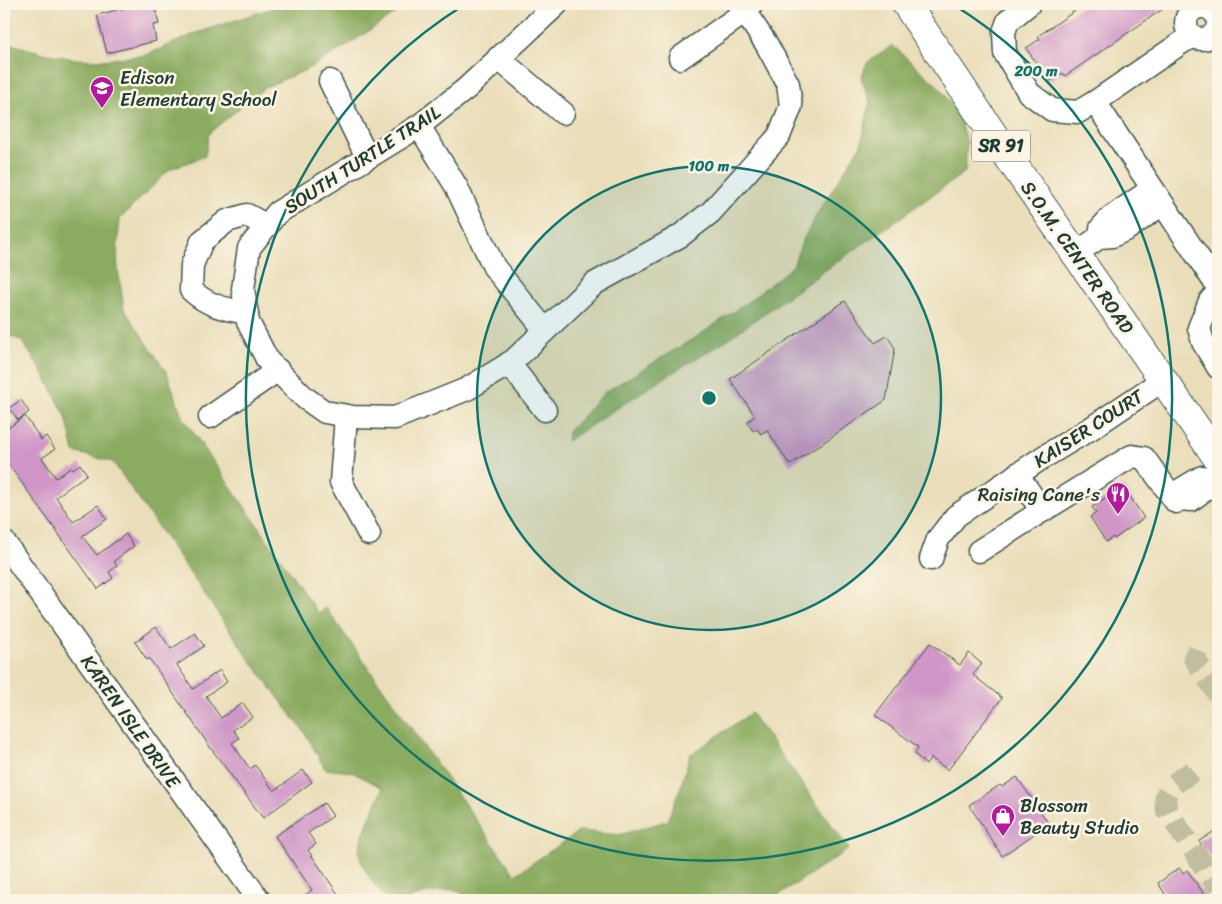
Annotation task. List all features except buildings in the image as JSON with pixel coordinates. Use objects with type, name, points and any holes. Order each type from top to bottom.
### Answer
[{"type":"main road","name":"S.O.M. CENTER ROAD","points":[[906,4],[1009,158],[1163,380],[1216,471]]},
{"type":"street","name":"SOUTH TURTLE TRAIL","points":[[335,414],[305,398],[268,361],[248,322],[246,313],[243,289],[249,248],[277,213],[419,126],[467,88],[557,4]]},
{"type":"street","points":[[1029,4],[1008,21],[1004,32],[1005,53],[1029,94],[1052,110],[1078,112],[1184,41],[1207,41]]},
{"type":"street","points":[[369,534],[341,482],[335,414],[395,418],[467,389],[510,363],[594,284],[680,236],[711,212],[779,136],[791,106],[788,84],[746,6],[680,58]]},
{"type":"street","points":[[498,58],[563,113]]},
{"type":"street","points":[[330,81],[367,158]]},
{"type":"street","points":[[1094,102],[1218,287]]},
{"type":"street","points":[[419,126],[456,186],[494,267],[545,330]]},
{"type":"street","points":[[1076,253],[1100,237],[1112,236],[1127,229],[1157,196]]},
{"type":"street","points":[[246,313],[220,308],[202,300],[191,290],[192,265],[202,241],[227,221],[248,215],[267,226]]},
{"type":"street","points":[[1218,292],[1210,301],[1199,328],[1203,342],[1218,367]]},
{"type":"street","points":[[510,363],[545,410]]},
{"type":"street","points":[[210,417],[278,370]]},
{"type":"street","name":"KAISER COURT","points":[[932,558],[938,539],[956,516],[1017,474],[1090,429],[1163,380]]},
{"type":"street","points":[[979,551],[1042,510],[1132,456],[1144,458],[1176,502],[1181,499],[1192,500],[1208,487],[1216,471]]},
{"type":"street","points":[[1017,474],[1042,510]]},
{"type":"street","name":"KAREN ISLE DRIVE","points":[[4,542],[259,900]]},
{"type":"green space","points":[[284,4],[409,4],[306,70],[265,87],[209,133],[205,156],[170,169],[120,219],[117,250],[124,309],[167,373],[182,416],[318,613],[326,608],[515,875],[580,831],[619,835],[667,821],[681,786],[690,755],[751,713],[849,849],[771,900],[473,900],[454,889],[423,894],[404,900],[387,900],[367,873],[359,854],[364,831],[383,788],[352,772],[325,769],[305,733],[253,664],[113,462],[74,452],[66,416],[42,371],[21,340],[4,334],[4,42],[47,54],[75,59],[102,60],[146,55],[197,33]]},
{"type":"green space","points":[[892,45],[939,87],[956,112],[967,142],[965,172],[725,341],[567,441],[568,432],[605,392],[701,334],[749,301],[793,266],[802,242],[817,214],[861,145],[870,101],[861,78],[867,63]]},
{"type":"tunnel","points":[[1198,650],[1194,658],[1218,694]]},
{"type":"tunnel","points":[[1193,771],[1171,787],[1165,803],[1167,811],[1218,887]]},
{"type":"place","name":"Edison Elementary School","points":[[102,109]]},
{"type":"place","name":"Raising Cane's","points":[[1118,515]]},
{"type":"place","name":"Blossom Beauty Studio","points":[[1003,837]]}]
